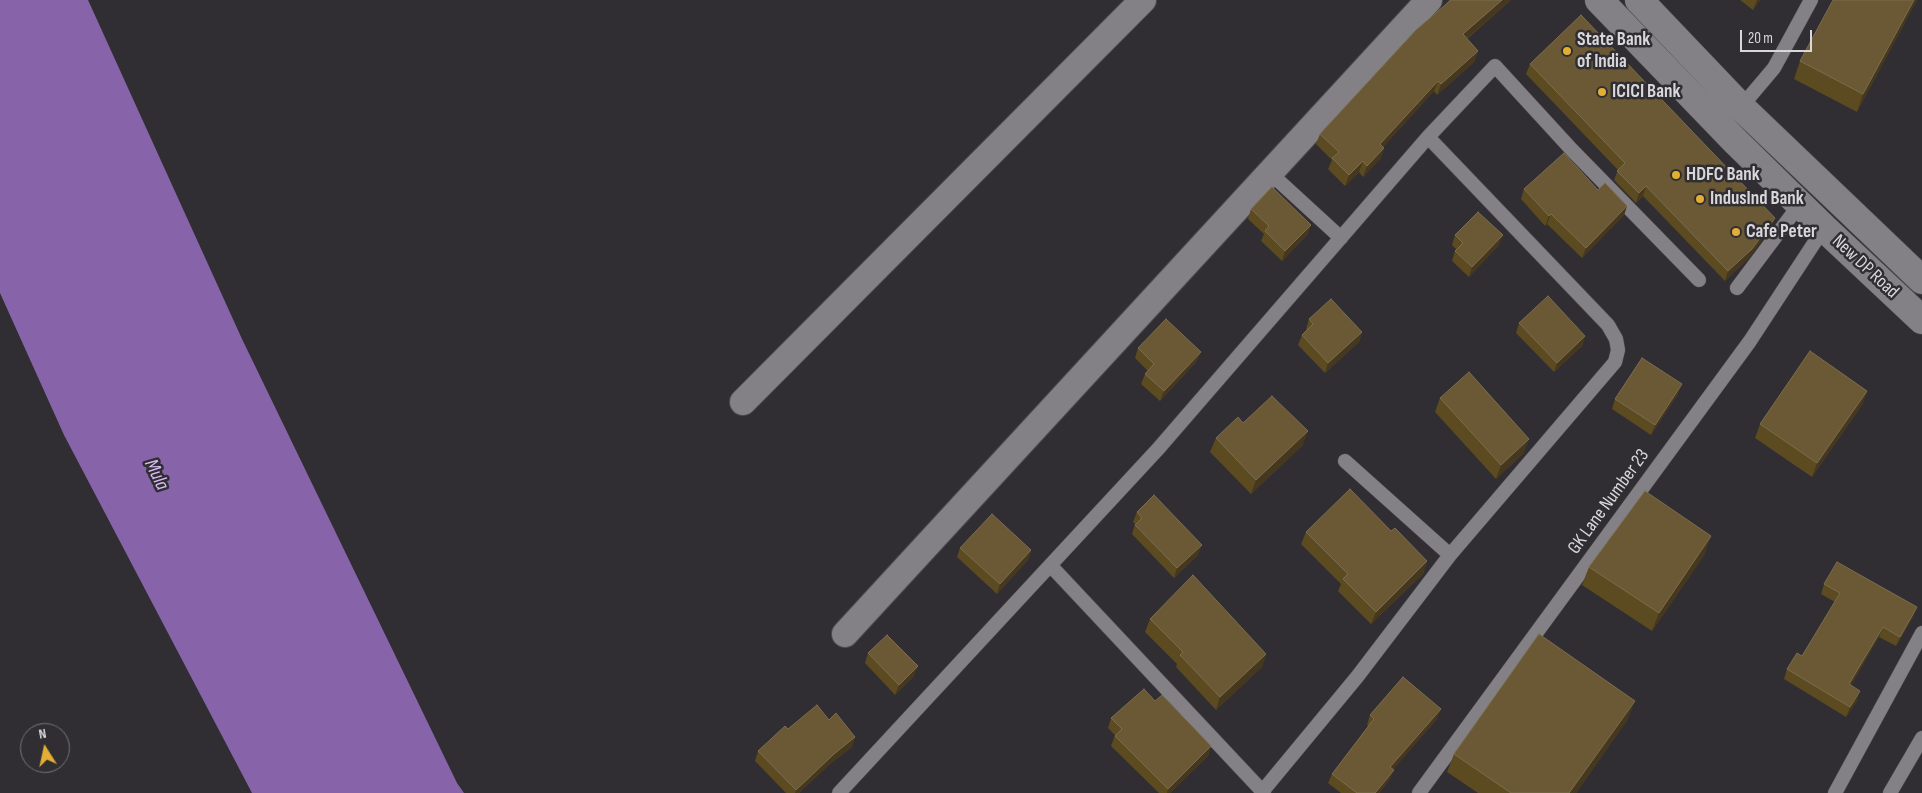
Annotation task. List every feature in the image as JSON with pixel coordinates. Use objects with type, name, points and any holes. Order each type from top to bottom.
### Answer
[{"type":"main road","name":"New DP Road","points":[[1599,0],[1725,131],[1922,320]]},
{"type":"main road","name":"New DP Road","points":[[1639,0],[1742,107],[1922,280]]},
{"type":"street","points":[[743,402],[1143,0]]},
{"type":"street","points":[[845,634],[1429,0]]},
{"type":"lane","points":[[1742,107],[1774,68],[1811,0]]},
{"type":"lane","points":[[839,793],[1158,449],[1428,137],[1495,66],[1572,150],[1699,280]]},
{"type":"lane","points":[[1051,566],[1263,793],[1357,677],[1450,555],[1615,362],[1618,350],[1616,339],[1608,325],[1428,137]]},
{"type":"lane","points":[[1269,172],[1341,238]]},
{"type":"lane","points":[[1737,288],[1800,204]]},
{"type":"lane","name":"GK Lane Number 23","points":[[1419,793],[1750,341],[1824,228]]},
{"type":"lane","points":[[1345,462],[1450,555]]},
{"type":"lane","points":[[1835,793],[1922,632]]},
{"type":"lane","points":[[1890,793],[1922,738]]},
{"type":"water","name":"Mula","points":[[0,0],[88,0],[242,339],[457,783],[464,793],[252,793],[64,435],[0,293]]},
{"type":"building","points":[[1451,0],[1502,0],[1463,34],[1478,51],[1441,84],[1438,81],[1380,144],[1384,148],[1367,166],[1363,161],[1349,175],[1332,158],[1339,152],[1320,134],[1416,30]]},
{"type":"building","points":[[1833,0],[1914,0],[1863,94],[1800,61]]},
{"type":"building","points":[[1581,15],[1775,218],[1752,249],[1728,271],[1646,186],[1639,193],[1617,171],[1625,163],[1530,64]]},
{"type":"building","points":[[1564,153],[1598,190],[1605,183],[1627,206],[1586,248],[1551,214],[1549,216],[1524,189]]},
{"type":"building","points":[[1272,187],[1311,225],[1285,251],[1265,231],[1269,226],[1251,209]]},
{"type":"building","points":[[1478,212],[1503,235],[1472,267],[1455,251],[1463,243],[1455,235]]},
{"type":"building","points":[[1548,296],[1585,336],[1557,363],[1519,323]]},
{"type":"building","points":[[1331,299],[1362,332],[1328,363],[1302,335],[1313,324],[1309,319]]},
{"type":"building","points":[[1166,319],[1201,352],[1164,391],[1145,374],[1154,364],[1138,348]]},
{"type":"building","points":[[1810,351],[1867,391],[1817,463],[1760,424]]},
{"type":"building","points":[[1642,358],[1682,384],[1655,425],[1615,399]]},
{"type":"building","points":[[1469,372],[1529,439],[1501,465],[1440,398]]},
{"type":"building","points":[[1272,396],[1308,431],[1256,480],[1216,438],[1238,417],[1243,423]]},
{"type":"building","points":[[1350,489],[1391,531],[1395,528],[1427,561],[1376,612],[1343,579],[1348,574],[1306,532]]},
{"type":"building","points":[[1645,491],[1711,536],[1659,613],[1589,567]]},
{"type":"building","points":[[1154,495],[1202,545],[1177,568],[1135,525],[1142,518],[1137,512]]},
{"type":"building","points":[[992,514],[1031,550],[1000,584],[960,548]]},
{"type":"building","points":[[1837,562],[1917,607],[1900,637],[1883,627],[1849,684],[1860,691],[1850,707],[1787,669],[1797,653],[1802,656],[1840,593],[1824,584]]},
{"type":"building","points":[[1193,575],[1266,654],[1220,697],[1180,655],[1183,652],[1150,619]]},
{"type":"building","points":[[1539,634],[1635,701],[1569,793],[1511,793],[1454,754]]},
{"type":"building","points":[[887,635],[918,666],[899,685],[868,653]]},
{"type":"building","points":[[1403,677],[1441,709],[1390,767],[1394,770],[1375,793],[1357,793],[1332,774],[1374,719],[1370,715]]},
{"type":"building","points":[[1144,689],[1155,701],[1162,695],[1211,746],[1168,789],[1115,736],[1122,729],[1111,718]]},
{"type":"building","points":[[817,705],[829,720],[836,713],[855,737],[796,790],[758,751],[785,726],[788,729]]},
{"type":"place","name":"State Bank of India","points":[[1567,51]]},
{"type":"place","name":"ICICI Bank","points":[[1602,92]]},
{"type":"place","name":"HDFC Bank","points":[[1676,175]]},
{"type":"place","name":"IndusInd Bank","points":[[1700,199]]},
{"type":"place","name":"Cafe Peter","points":[[1736,232]]}]
